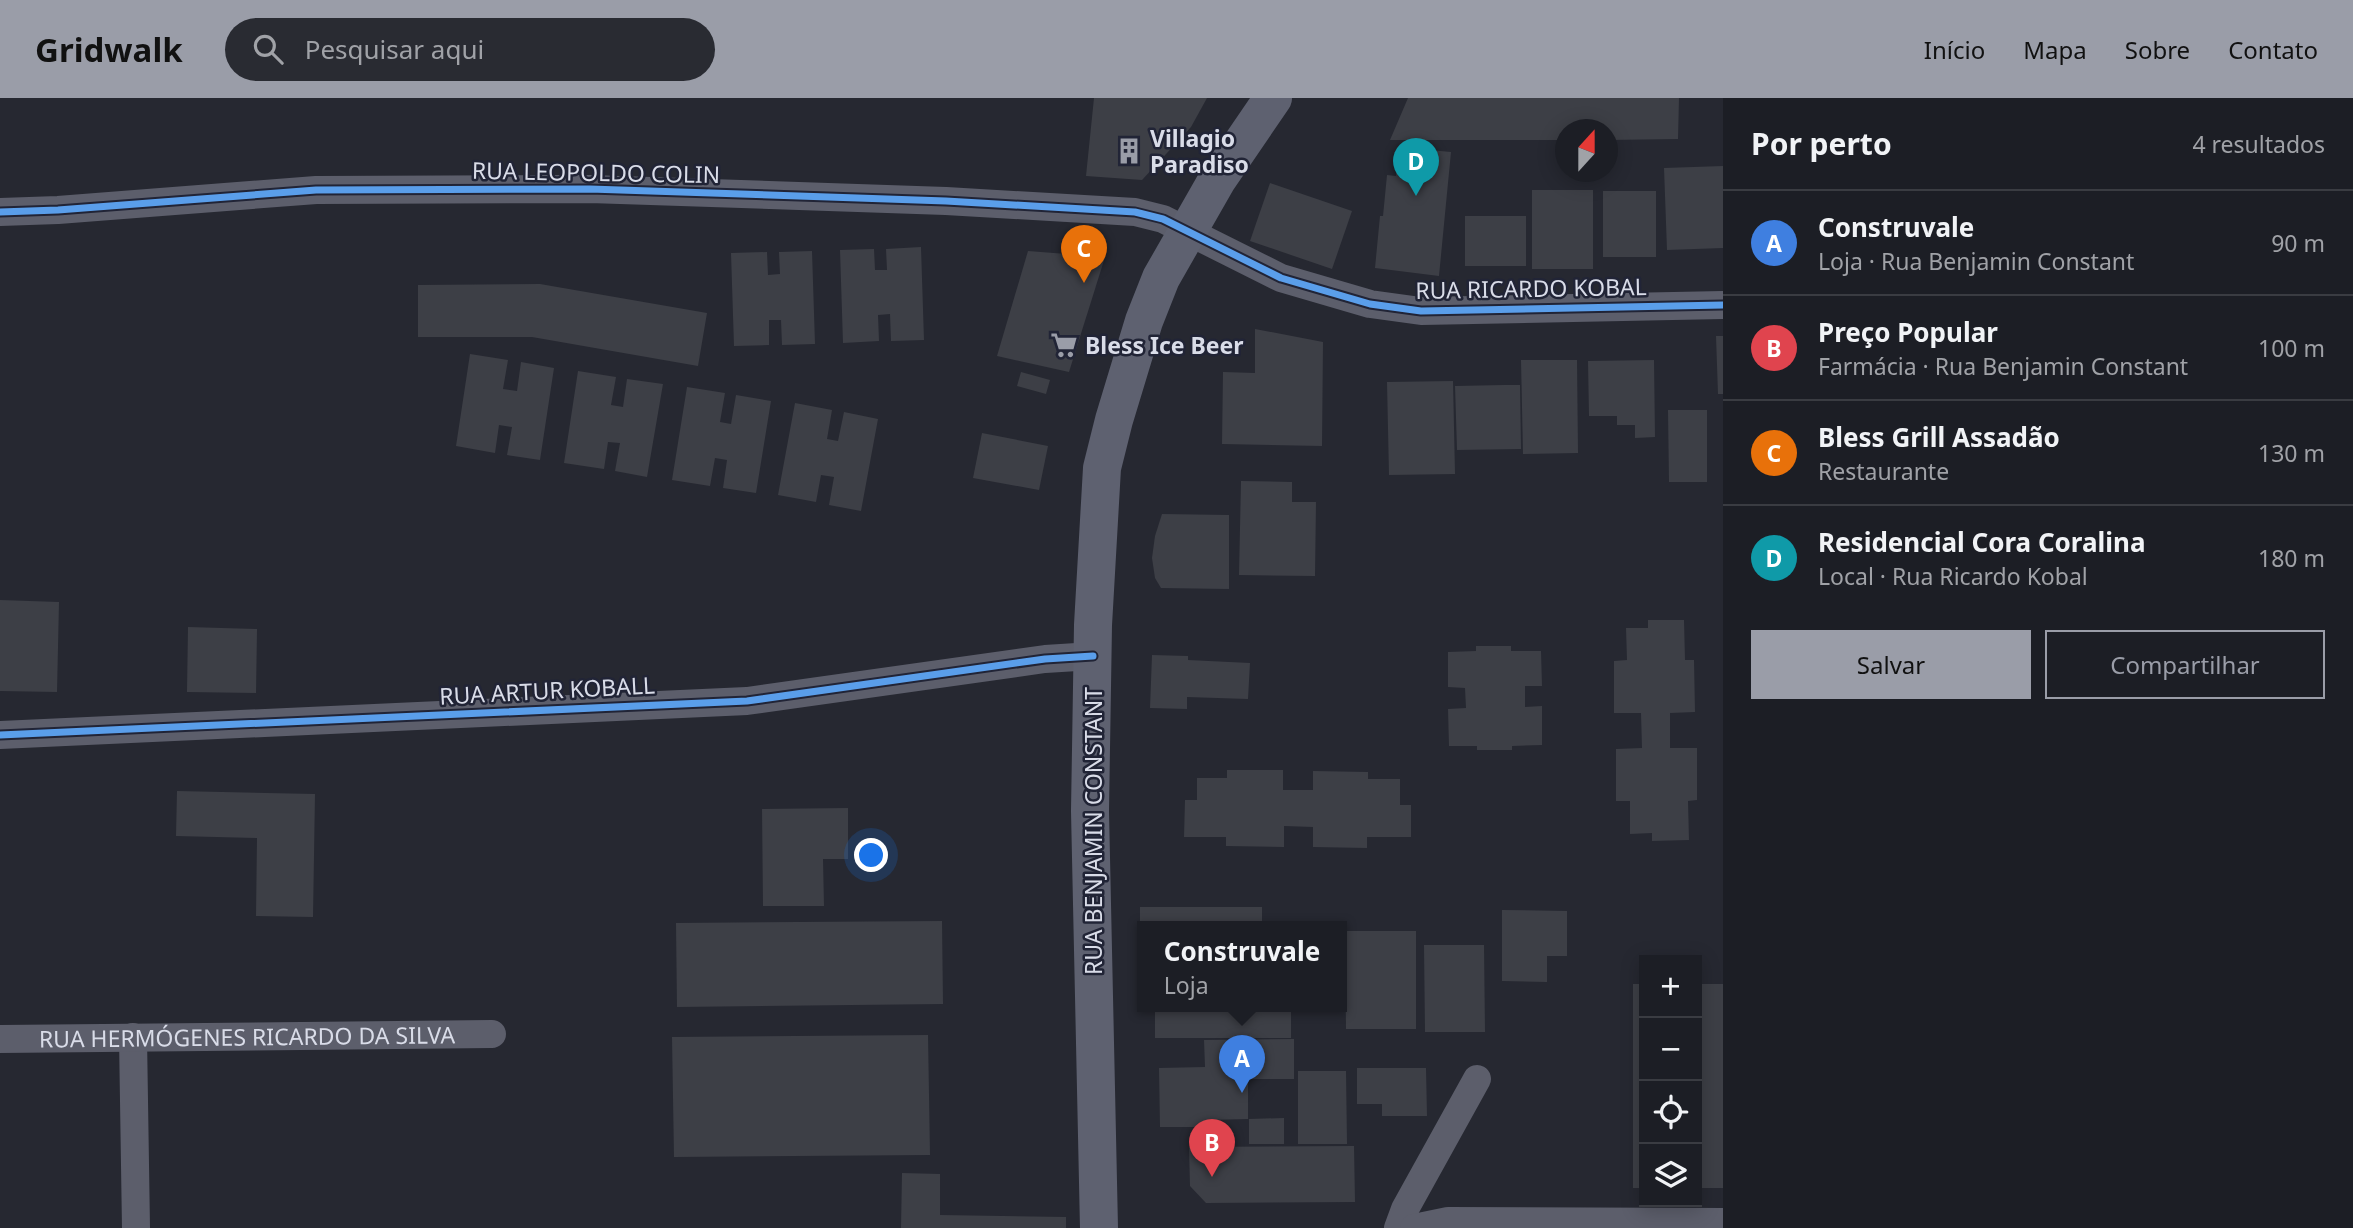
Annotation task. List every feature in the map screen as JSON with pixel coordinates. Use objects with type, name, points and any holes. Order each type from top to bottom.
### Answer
[{"type":"main road","name":"RUA BENJAMIN CONSTANT","points":[[1099,1228],[1090,811],[1093,656],[1102,468],[1144,321],[1161,278],[1216,180],[1273,98]]},
{"type":"street","name":"RUA LEOPOLDO COLIN","points":[[0,212],[316,190],[590,189],[946,201],[1135,212],[1163,219],[1187,231]]},
{"type":"street","name":"RUA RICARDO KOBAL","points":[[1187,231],[1282,278],[1370,304],[1421,312],[1723,305]]},
{"type":"street","name":"RUA ARTUR KOBALL","points":[[0,734],[747,701],[1045,659],[1093,656]]},
{"type":"street","name":"RUA HERMÓGENES RICARDO DA SILVA","points":[[0,1039],[492,1034]]},
{"type":"street","points":[[133,1037],[136,1228]]},
{"type":"street","points":[[1398,1228],[1405,1209],[1476,1079]]},
{"type":"street","points":[[1414,1228],[1448,1221],[1723,1222]]},
{"type":"building","name":"Villagio Paradiso","points":[[1094,98],[1207,98],[1191,127],[1142,180],[1086,176]]},
{"type":"building","points":[[1408,98],[1679,98],[1678,139],[1618,140],[1618,119],[1555,119],[1555,140],[1390,140]]},
{"type":"building","points":[[1399,147],[1451,152],[1439,276],[1375,268],[1387,175],[1396,176]]},
{"type":"building","points":[[1723,166],[1723,248],[1667,250],[1664,168]]},
{"type":"building","points":[[1270,183],[1352,211],[1332,269],[1250,241]]},
{"type":"building","points":[[1532,190],[1593,190],[1593,269],[1532,269]]},
{"type":"building","points":[[1603,191],[1656,191],[1656,257],[1603,257]]},
{"type":"building","points":[[1465,216],[1526,216],[1526,266],[1465,266]]},
{"type":"building","points":[[921,247],[924,340],[891,341],[890,314],[878,315],[879,341],[843,343],[840,250],[874,249],[875,270],[887,270],[886,249]]},
{"type":"building","points":[[812,251],[815,344],[782,345],[781,320],[769,320],[769,345],[734,346],[731,253],[767,252],[768,275],[780,274],[779,252]]},
{"type":"building","points":[[1028,251],[1105,257],[1069,372],[997,356]]},
{"type":"building","points":[[540,284],[707,313],[698,366],[532,337],[418,337],[418,285]]},
{"type":"building","points":[[1255,329],[1323,342],[1322,446],[1222,444],[1223,372],[1255,373]]},
{"type":"building","points":[[1716,336],[1723,336],[1723,394],[1718,394]]},
{"type":"building","points":[[470,354],[508,360],[503,389],[517,391],[521,362],[554,368],[540,460],[507,455],[512,427],[499,425],[495,453],[456,446]]},
{"type":"building","points":[[1521,360],[1577,360],[1578,453],[1523,454]]},
{"type":"building","points":[[1654,360],[1655,437],[1635,438],[1635,425],[1617,425],[1617,416],[1589,416],[1588,361]]},
{"type":"building","points":[[578,371],[616,377],[611,405],[623,407],[627,379],[663,384],[647,477],[615,471],[620,443],[608,442],[604,469],[564,463]]},
{"type":"building","points":[[1021,372],[1050,380],[1046,394],[1017,386]]},
{"type":"building","points":[[1453,381],[1455,474],[1389,475],[1387,382]]},
{"type":"building","points":[[1520,385],[1521,449],[1457,450],[1455,386]]},
{"type":"building","points":[[687,387],[725,393],[720,422],[731,424],[736,395],[771,401],[756,493],[723,488],[727,460],[715,458],[710,486],[672,480]]},
{"type":"building","points":[[795,403],[832,410],[827,439],[838,441],[844,412],[878,419],[861,511],[829,505],[834,477],[821,475],[816,502],[778,495]]},
{"type":"building","points":[[1668,410],[1707,410],[1707,482],[1669,482]]},
{"type":"building","points":[[982,433],[1048,446],[1039,490],[973,478]]},
{"type":"building","points":[[1241,481],[1292,482],[1292,502],[1316,502],[1315,576],[1239,575]]},
{"type":"building","points":[[1162,514],[1229,515],[1229,589],[1161,588],[1155,578],[1152,558]]},
{"type":"building","points":[[0,600],[59,602],[57,692],[0,691]]},
{"type":"building","points":[[1648,620],[1684,620],[1685,660],[1694,660],[1695,712],[1670,713],[1670,748],[1697,748],[1697,800],[1688,801],[1689,840],[1652,841],[1652,833],[1630,834],[1630,801],[1616,801],[1616,749],[1642,748],[1641,713],[1614,713],[1614,661],[1627,660],[1626,628],[1648,628]]},
{"type":"building","points":[[188,627],[257,629],[256,693],[187,692]]},
{"type":"building","points":[[1476,646],[1511,646],[1511,651],[1541,651],[1542,686],[1525,686],[1525,707],[1542,706],[1542,745],[1512,746],[1512,750],[1477,750],[1477,746],[1449,746],[1448,709],[1466,708],[1465,688],[1448,687],[1448,652],[1476,651]]},
{"type":"building","points":[[1152,655],[1250,663],[1248,699],[1187,697],[1187,709],[1150,708]]},
{"type":"building","points":[[1227,770],[1283,770],[1283,790],[1313,790],[1313,771],[1368,772],[1368,779],[1400,779],[1400,805],[1411,805],[1411,837],[1367,837],[1367,848],[1313,847],[1313,827],[1284,826],[1284,847],[1226,846],[1226,837],[1184,837],[1185,800],[1197,800],[1197,778],[1227,778]]},
{"type":"building","points":[[177,791],[315,794],[313,917],[256,916],[257,838],[176,836]]},
{"type":"building","points":[[848,808],[848,859],[823,859],[824,906],[763,906],[762,809]]},
{"type":"building","points":[[1140,907],[1262,907],[1262,921],[1140,921]]},
{"type":"building","points":[[1502,910],[1567,911],[1567,956],[1547,956],[1547,982],[1502,981]]},
{"type":"building","points":[[942,921],[943,1004],[677,1007],[676,923]]},
{"type":"building","points":[[1347,931],[1416,931],[1416,1029],[1346,1029]]},
{"type":"building","points":[[1424,945],[1484,945],[1485,1032],[1425,1032]]},
{"type":"building","points":[[1633,984],[1639,984],[1639,1188],[1633,1188]]},
{"type":"building","points":[[1702,984],[1723,984],[1723,1188],[1702,1188]]},
{"type":"building","points":[[1155,1012],[1291,1012],[1291,1038],[1155,1038]]},
{"type":"building","points":[[928,1035],[930,1155],[674,1157],[672,1037]]},
{"type":"building","points":[[1294,1039],[1294,1079],[1248,1079],[1248,1119],[1207,1120],[1207,1127],[1160,1127],[1159,1068],[1205,1067],[1204,1040]]},
{"type":"building","points":[[1357,1068],[1426,1068],[1427,1116],[1382,1116],[1382,1104],[1357,1104]]},
{"type":"building","points":[[1298,1071],[1346,1071],[1347,1144],[1298,1144]]},
{"type":"building","points":[[1284,1118],[1284,1144],[1249,1144],[1249,1119]]},
{"type":"building","points":[[1354,1146],[1355,1202],[1206,1203],[1190,1186],[1189,1147]]},
{"type":"building","points":[[902,1173],[940,1174],[940,1215],[1066,1217],[1066,1228],[901,1228]]},
{"type":"cycle path","points":[[0,212],[316,190],[590,189],[946,201],[1135,212],[1163,219],[1281,278],[1370,304],[1421,311],[1723,305]]},
{"type":"cycle path","points":[[0,735],[747,701],[1045,659],[1093,656]]},
{"type":"place","name":"Villagio Paradiso","points":[[1129,151]]},
{"type":"place","name":"Residencial Cora Coralina","points":[[1416,196]]},
{"type":"place","name":"Bless Grill Assadão","points":[[1084,283]]},
{"type":"place","name":"Bless Ice Beer","points":[[1064,345]]},
{"type":"place","name":"Construvale","points":[[1242,1093]]},
{"type":"place","name":"Preço Popular","points":[[1212,1177]]}]
